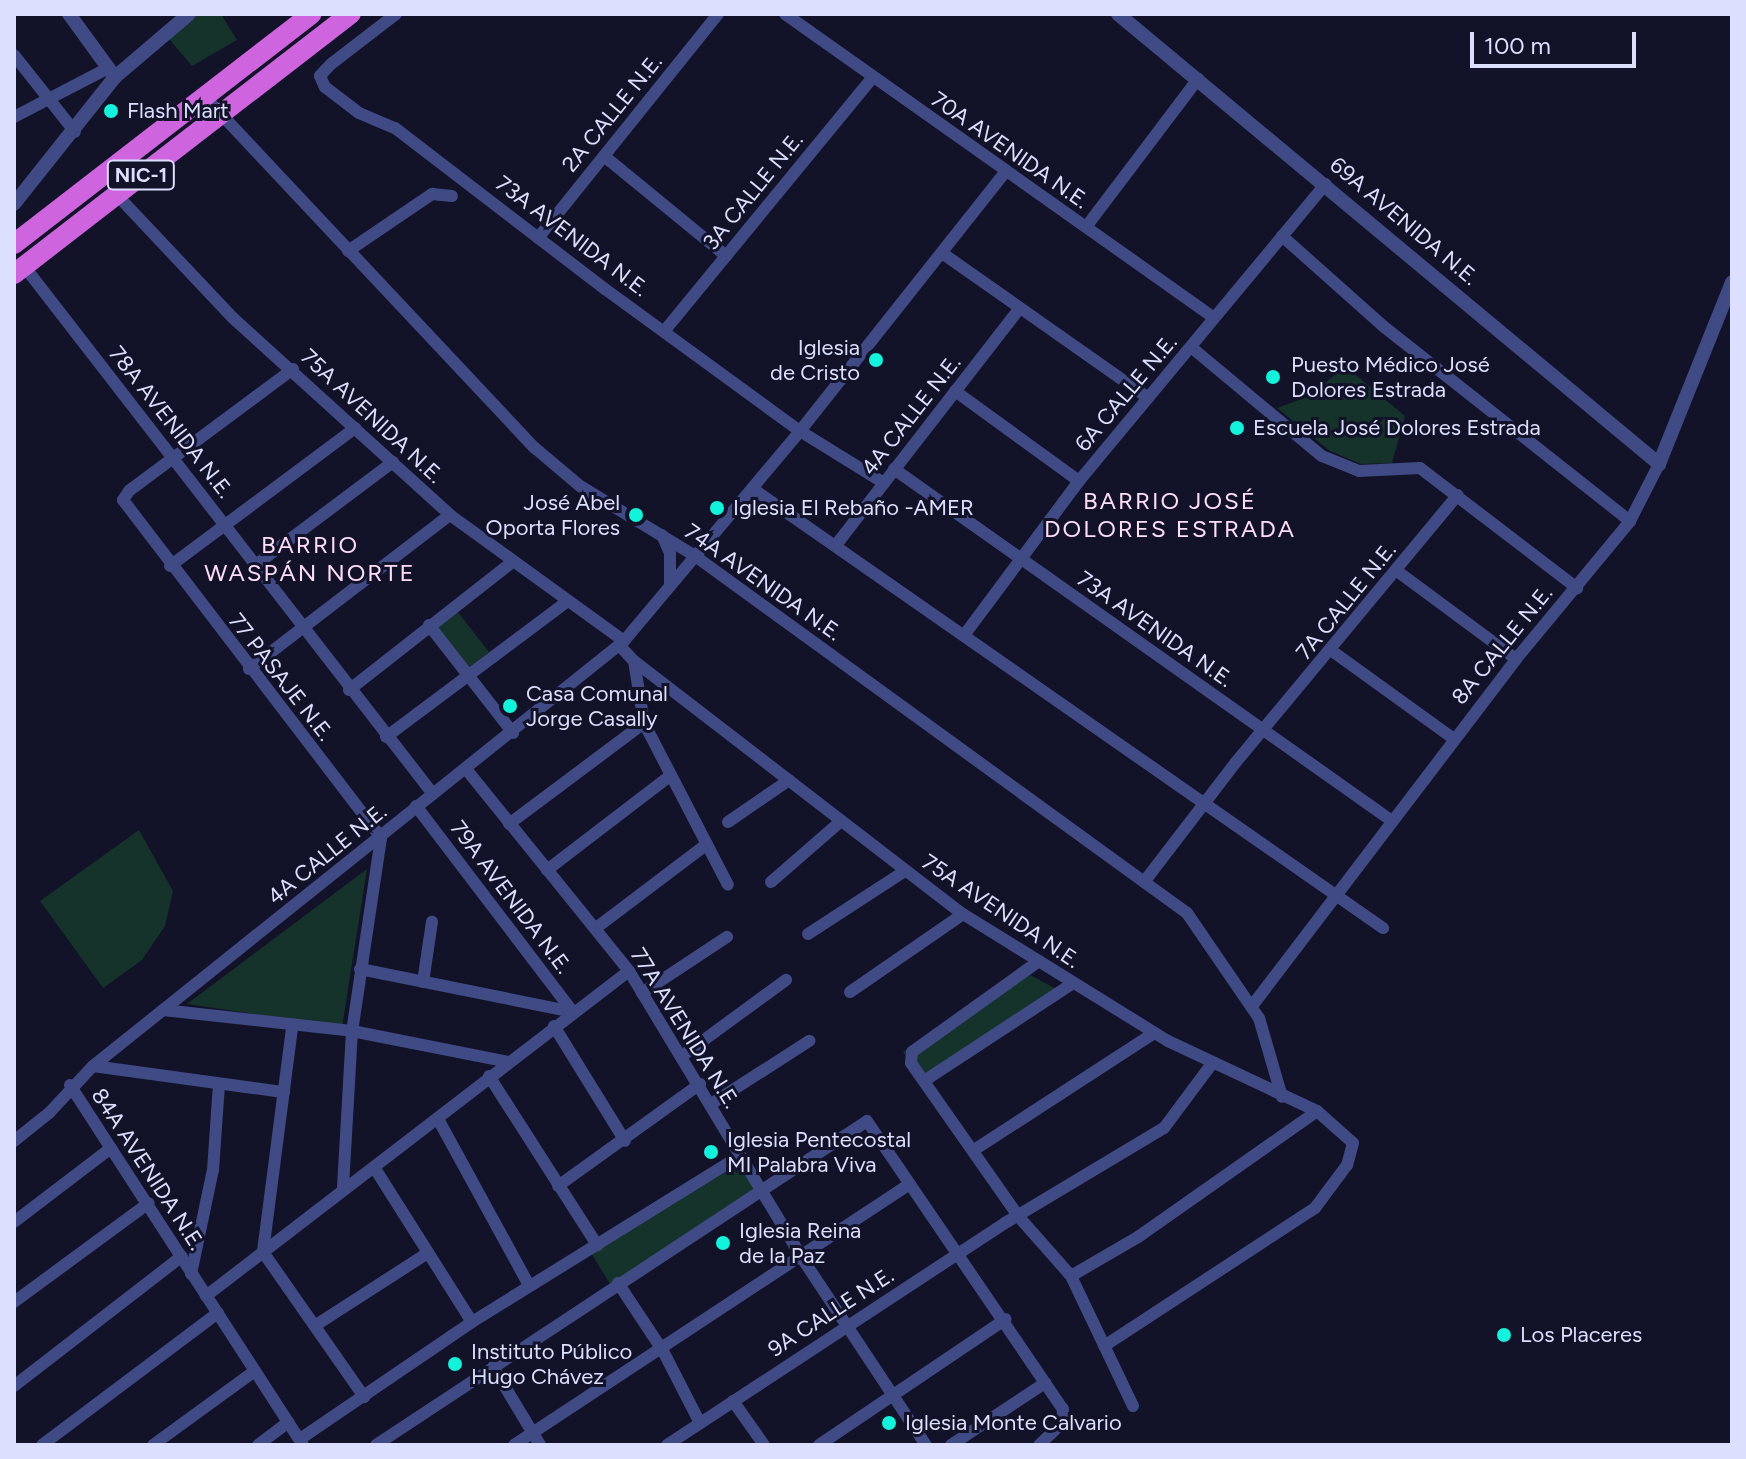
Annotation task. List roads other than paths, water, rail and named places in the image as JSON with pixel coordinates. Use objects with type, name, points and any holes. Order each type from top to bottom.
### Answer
[{"type":"highway","name":"NIC-1","points":[[14,244],[312,14]]},
{"type":"highway","name":"NIC-1","points":[[19,270],[351,14]]},
{"type":"street","points":[[69,14],[111,73]]},
{"type":"street","points":[[14,117],[111,73],[189,14]]},
{"type":"street","name":"73A AVENIDA N.E.","points":[[396,14],[331,64],[320,76],[325,87],[359,113],[395,128],[538,238],[666,329],[800,431],[884,483]]},
{"type":"street","name":"2A CALLE N.E.","points":[[538,238],[718,14]]},
{"type":"street","name":"70A AVENIDA N.E.","points":[[785,14],[1213,317]]},
{"type":"street","name":"69A AVENIDA N.E.","points":[[1118,14],[1659,464]]},
{"type":"street","points":[[14,55],[75,132]]},
{"type":"street","points":[[14,204],[75,132],[111,73]]},
{"type":"street","name":"3A CALLE N.E.","points":[[666,329],[872,78]]},
{"type":"street","points":[[1086,227],[1198,79]]},
{"type":"street","name":"74A AVENIDA N.E.","points":[[204,96],[535,448],[619,509],[695,556],[1187,913],[1252,1006],[1282,1097]]},
{"type":"street","points":[[604,156],[726,256]]},
{"type":"street","name":"4A CALLE N.E.","points":[[14,1141],[49,1113],[70,1085],[93,1066],[381,838],[416,806],[513,733],[621,643],[753,489],[1005,172]]},
{"type":"street","name":"6A CALLE N.E.","points":[[965,634],[1079,481],[1326,184]]},
{"type":"street","name":"75A AVENIDA N.E.","points":[[116,194],[233,318],[293,369],[450,515],[568,601],[621,643],[637,663],[840,822],[963,914],[1073,983],[1211,1065],[1317,1111],[1347,1135],[1354,1149],[1315,1208],[1104,1346]]},
{"type":"street","points":[[348,251],[432,194],[452,196]]},
{"type":"street","points":[[1282,236],[1383,326],[1630,521]]},
{"type":"street","points":[[942,253],[1018,310],[1148,398]]},
{"type":"street","name":"78A AVENIDA N.E.","points":[[19,270],[225,523],[349,690],[433,794]]},
{"type":"street","name":"8A CALLE N.E.","points":[[1252,1006],[1516,659],[1630,521],[1659,464],[1732,282]]},
{"type":"street","name":"4A CALLE N.E.","points":[[836,545],[1018,310]]},
{"type":"street","points":[[1191,347],[1341,467],[1388,473],[1420,468],[1577,588]]},
{"type":"street","points":[[174,460],[293,369]]},
{"type":"street","points":[[955,391],[1079,481]]},
{"type":"street","points":[[170,566],[355,428]]},
{"type":"street","name":"77 PASAJE N.E.","points":[[174,460],[123,500],[170,566],[381,838]]},
{"type":"street","points":[[257,564],[393,462]]},
{"type":"street","name":"73A AVENIDA N.E.","points":[[894,469],[1392,821]]},
{"type":"street","points":[[753,489],[1383,928]]},
{"type":"street","name":"7A CALLE N.E.","points":[[1265,732],[1458,495]]},
{"type":"street","points":[[249,669],[450,515]]},
{"type":"street","points":[[662,535],[670,553],[670,586]]},
{"type":"street","points":[[349,690],[512,562]]},
{"type":"street","points":[[1397,571],[1516,659]]},
{"type":"street","points":[[386,737],[568,601]]},
{"type":"street","points":[[429,625],[513,733]]},
{"type":"street","points":[[1332,651],[1454,739]]},
{"type":"street","points":[[637,663],[644,723],[728,885]]},
{"type":"street","points":[[509,824],[644,723]]},
{"type":"street","points":[[1144,882],[1203,804],[1265,732]]},
{"type":"street","name":"77A AVENIDA N.E.","points":[[466,769],[629,971],[700,1084],[802,1258],[926,1445]]},
{"type":"street","points":[[547,870],[670,776]]},
{"type":"street","points":[[728,822],[789,780]]},
{"type":"street","name":"79A AVENIDA N.E.","points":[[416,806],[573,1012]]},
{"type":"street","points":[[771,882],[840,822]]},
{"type":"street","points":[[343,1188],[352,1031],[381,838]]},
{"type":"street","points":[[596,928],[707,844]]},
{"type":"street","points":[[808,934],[905,871]]},
{"type":"street","points":[[850,992],[963,914]]},
{"type":"street","points":[[423,982],[432,922]]},
{"type":"street","points":[[642,993],[727,937]]},
{"type":"street","points":[[1039,961],[912,1052],[911,1063],[1018,1216],[1071,1276],[1133,1406]]},
{"type":"street","points":[[360,969],[573,1012]]},
{"type":"street","points":[[629,971],[206,1296],[302,1442],[472,1322],[740,1156]]},
{"type":"street","points":[[682,1056],[786,980]]},
{"type":"street","points":[[924,1081],[1073,983]]},
{"type":"street","points":[[163,1010],[292,1028],[352,1031],[508,1062]]},
{"type":"street","points":[[554,1026],[625,1141]]},
{"type":"street","points":[[292,1028],[263,1252],[364,1397]]},
{"type":"street","points":[[974,1150],[1154,1033]]},
{"type":"street","points":[[711,1104],[809,1041]]},
{"type":"street","name":"9A CALLE N.E.","points":[[672,1443],[847,1324],[1005,1223],[1164,1128],[1211,1065]]},
{"type":"street","points":[[93,1066],[284,1092]]},
{"type":"street","points":[[489,1076],[597,1245]]},
{"type":"street","points":[[191,1274],[213,1170],[219,1084]]},
{"type":"street","points":[[558,1186],[625,1141],[700,1084]]},
{"type":"street","name":"84A AVENIDA N.E.","points":[[70,1085],[149,1203],[206,1296]]},
{"type":"street","points":[[1071,1276],[1163,1221],[1317,1111]]},
{"type":"street","points":[[438,1119],[529,1285]]},
{"type":"street","points":[[385,1443],[618,1283],[867,1121],[957,1254],[1006,1319],[1064,1416],[1039,1445]]},
{"type":"street","points":[[14,1222],[111,1148]]},
{"type":"street","points":[[374,1167],[426,1254],[472,1322]]},
{"type":"street","points":[[514,1445],[663,1351],[910,1184]]},
{"type":"street","points":[[14,1302],[149,1203]]},
{"type":"street","points":[[316,1325],[426,1254]]},
{"type":"street","points":[[14,1386],[182,1256]]},
{"type":"street","points":[[618,1283],[663,1351],[700,1423]]},
{"type":"street","points":[[42,1445],[218,1313]]},
{"type":"street","points":[[819,1445],[1006,1319]]},
{"type":"street","points":[[493,1367],[540,1445]]},
{"type":"street","points":[[153,1445],[255,1371]]},
{"type":"street","points":[[951,1445],[1045,1383]]},
{"type":"street","points":[[733,1401],[764,1445]]},
{"type":"street","points":[[258,1445],[288,1422]]},
{"type":"place","name":"Flash Mart","points":[[111,111]]},
{"type":"place","name":"Iglesia de Cristo","points":[[876,360]]},
{"type":"place","name":"Puesto Médico José Dolores Estrada","points":[[1273,377]]},
{"type":"place","name":"Escuela José Dolores Estrada","points":[[1237,428]]},
{"type":"place","name":"Iglesia El Rebaño -AMER","points":[[717,508]]},
{"type":"place","name":"José Abel Oporta Flores","points":[[636,515]]},
{"type":"place","name":"Casa Comunal Jorge Casally","points":[[510,706]]},
{"type":"place","name":"Iglesia Pentecostal MI Palabra Viva","points":[[711,1152]]},
{"type":"place","name":"Iglesia Reina de la Paz","points":[[723,1243]]},
{"type":"place","name":"Los Placeres","points":[[1504,1335]]},
{"type":"place","name":"Instituto Público Hugo Chávez","points":[[455,1364]]},
{"type":"place","name":"Iglesia Monte Calvario","points":[[889,1423]]},
{"type":"district","name":"BARRIO JOSÉ DOLORES ESTRADA","points":[[1170,515]]},
{"type":"district","name":"BARRIO WASPÁN NORTE","points":[[310,559]]}]
